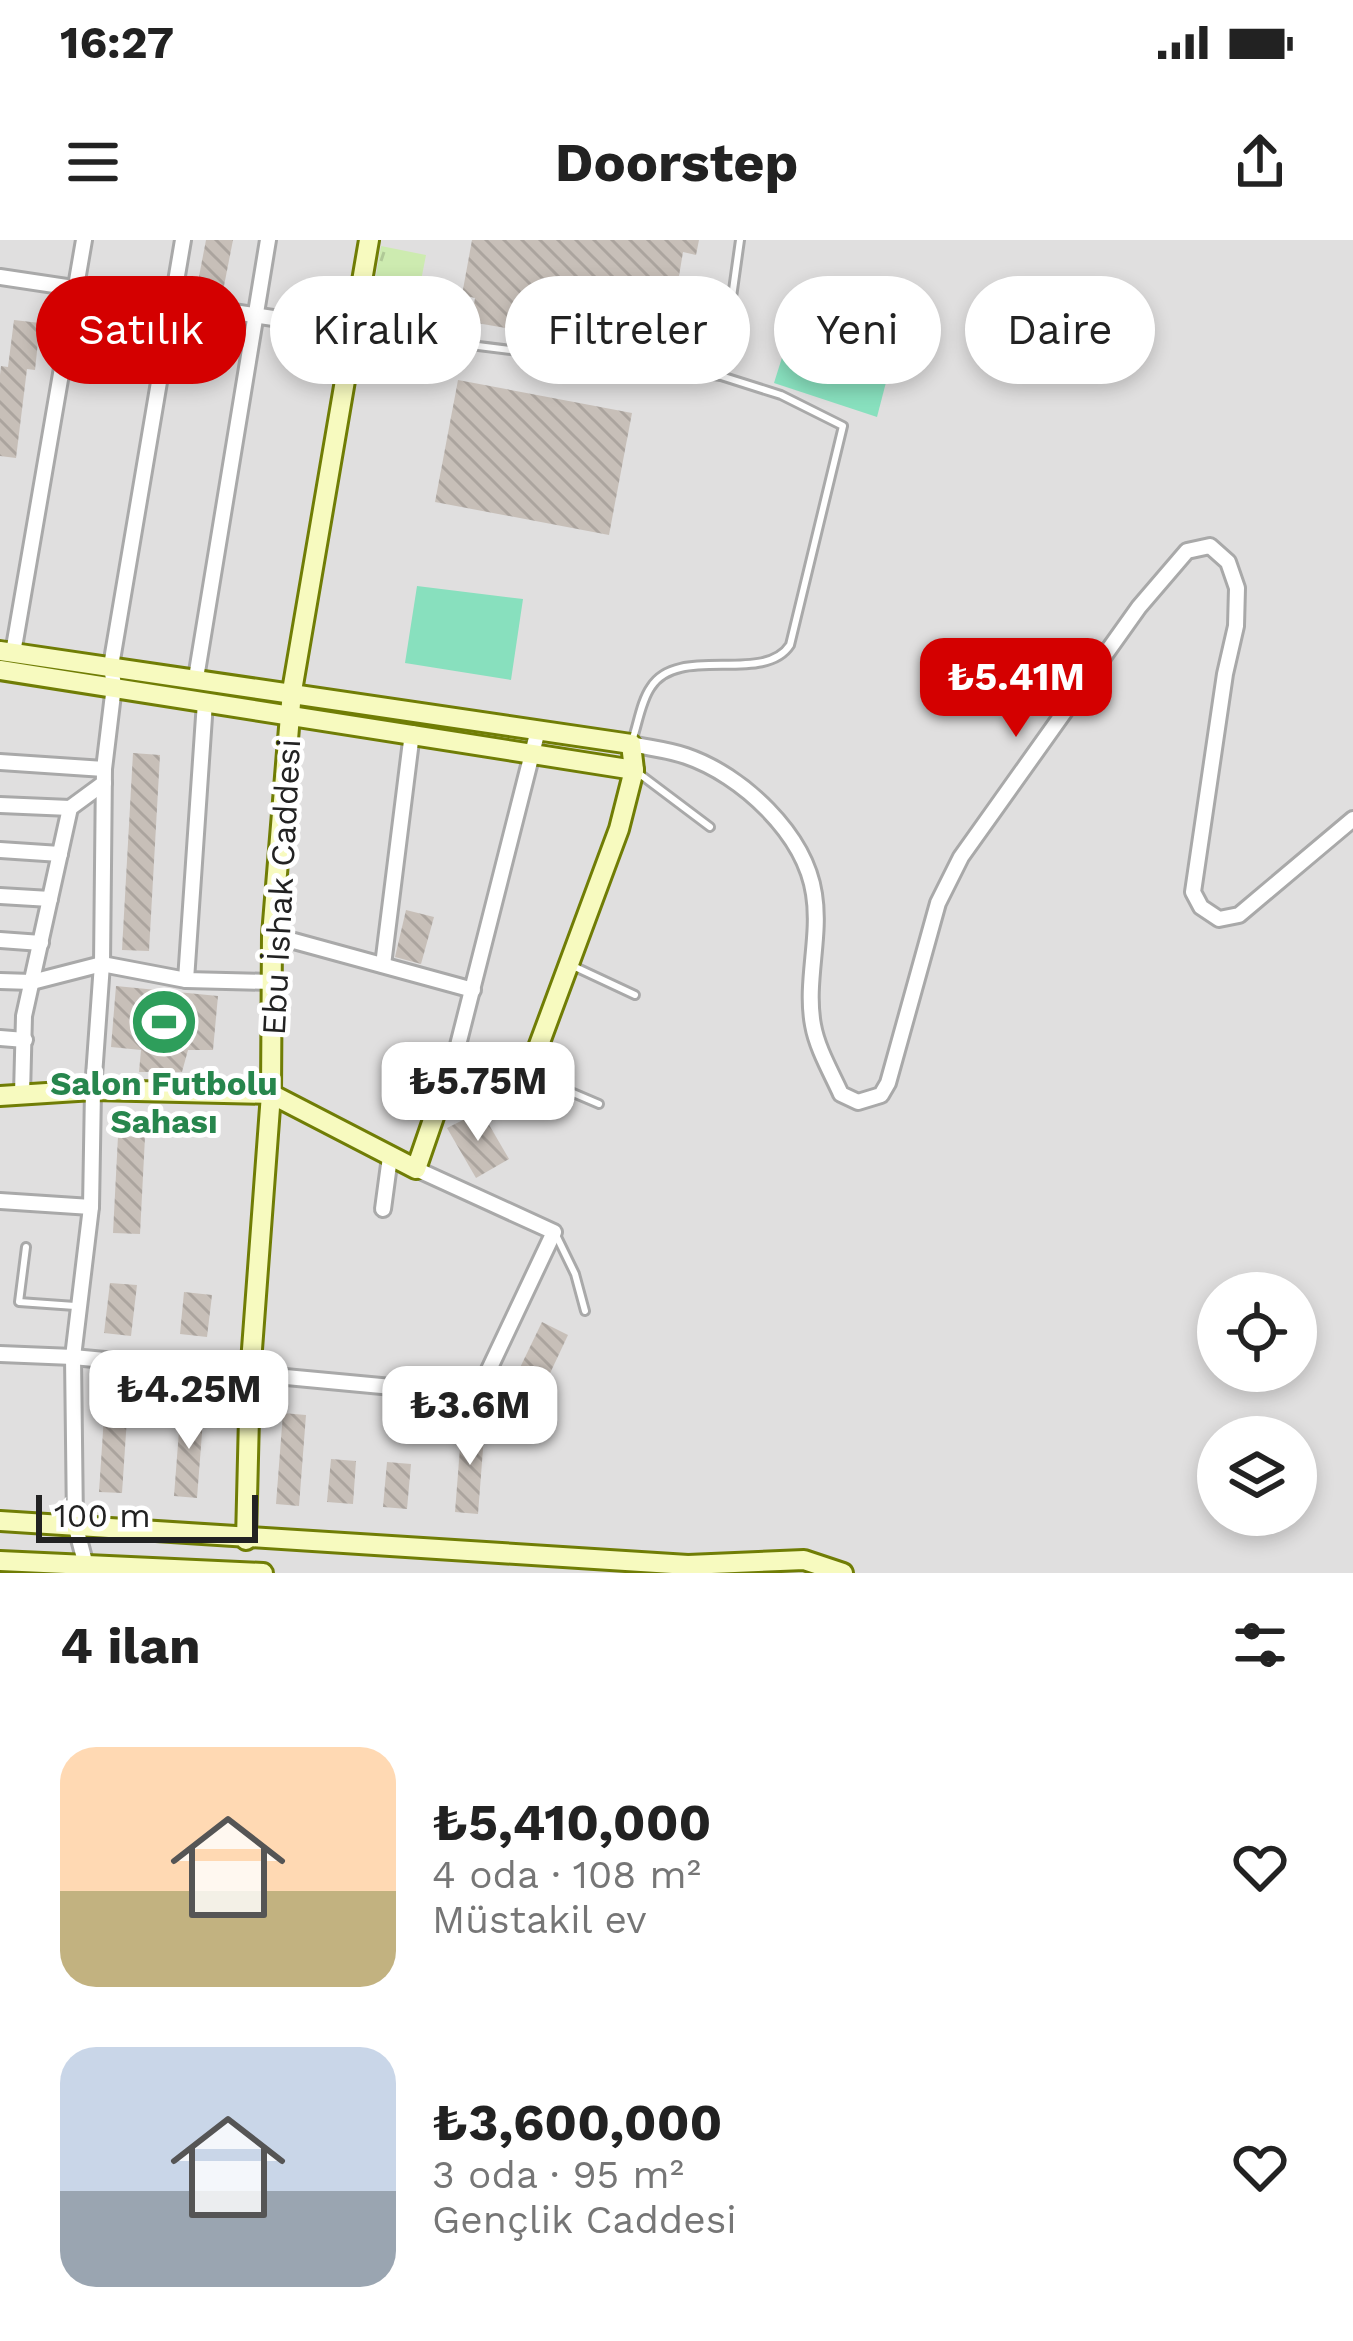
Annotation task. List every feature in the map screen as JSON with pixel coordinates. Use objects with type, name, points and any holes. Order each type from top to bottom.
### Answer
[{"type":"street","points":[[77,276],[84,240]]},
{"type":"street","points":[[177,276],[183,240]]},
{"type":"street","points":[[196,678],[268,240]]},
{"type":"street","name":"Ebu İshak Caddesi","points":[[363,276],[369,240]]},
{"type":"street","points":[[0,277],[36,282]]},
{"type":"street","points":[[246,316],[270,319]]},
{"type":"street","points":[[57,384],[7,652],[205,702],[634,770]]},
{"type":"street","points":[[88,1570],[75,1524],[73,1357],[91,1207],[102,964],[104,776],[112,676],[160,384]]},
{"type":"street","name":"Ebu İshak Caddesi","points":[[246,1540],[250,1376],[272,1094],[272,935],[292,691],[344,384]]},
{"type":"street","points":[[0,670],[196,678],[292,691],[631,744],[685,755],[724,773],[774,818],[798,851],[814,888],[813,1025],[841,1094],[858,1102],[881,1095],[888,1083],[938,903],[961,857],[1139,607],[1187,551],[1210,546],[1228,562],[1238,588],[1236,626],[1192,892],[1201,907],[1219,919],[1239,915],[1353,819]]},
{"type":"street","points":[[186,980],[205,702]]},
{"type":"street","points":[[416,1169],[456,1053],[538,730]]},
{"type":"street","points":[[383,965],[412,733]]},
{"type":"street","points":[[456,1053],[526,1073],[619,829],[634,770],[631,744]]},
{"type":"street","points":[[0,762],[104,776]]},
{"type":"street","points":[[22,1094],[25,1016],[70,808],[104,776]]},
{"type":"street","points":[[0,806],[70,808]]},
{"type":"street","points":[[0,850],[60,854]]},
{"type":"street","points":[[0,896],[50,899]]},
{"type":"street","points":[[272,935],[473,990]]},
{"type":"street","points":[[0,940],[40,944]]},
{"type":"street","points":[[0,981],[32,982],[102,964],[186,980],[272,982]]},
{"type":"street","points":[[0,1038],[25,1040]]},
{"type":"street","points":[[0,1096],[93,1090],[272,1094],[416,1169],[554,1232],[477,1395],[0,1354]]},
{"type":"street","points":[[383,1209],[390,1156]]},
{"type":"street","points":[[0,1201],[91,1207]]},
{"type":"street","points":[[0,1521],[688,1569],[804,1560],[843,1573]]},
{"type":"street","points":[[0,1561],[88,1570],[263,1573]]},
{"type":"lane","points":[[735,276],[740,240]]},
{"type":"lane","points":[[631,744],[650,688],[660,677],[715,664],[773,662],[790,645],[843,426],[795,400],[746,384]]},
{"type":"lane","points":[[634,770],[710,827]]},
{"type":"lane","points":[[570,964],[635,995]]},
{"type":"lane","points":[[526,1073],[599,1104]]},
{"type":"lane","points":[[554,1232],[575,1274],[585,1311]]},
{"type":"lane","points":[[26,1247],[20,1303],[79,1306]]},
{"type":"shaded area","points":[[0,240],[1353,240],[1353,1573],[0,1573]]},
{"type":"green space","points":[[381,246],[426,255],[422,276],[376,276]]},
{"type":"green space","points":[[777,384],[886,384],[877,417]]},
{"type":"green space","points":[[417,586],[523,599],[511,680],[405,663]]},
{"type":"building","points":[[206,240],[233,240],[226,276],[199,276]]},
{"type":"building","points":[[472,240],[699,240],[696,255],[683,252],[679,276],[505,276],[505,328],[481,324],[481,276],[465,276]]},
{"type":"building","points":[[14,320],[36,323],[35,370],[27,369],[16,458],[0,456],[0,375],[1,366],[8,367]]},
{"type":"building","points":[[457,384],[632,413],[609,535],[435,502]]},
{"type":"building","points":[[133,753],[160,755],[149,951],[122,950]]},
{"type":"building","points":[[406,910],[434,917],[421,964],[395,957]]},
{"type":"building","name":"Salon Futbolu Sahası","points":[[116,986],[218,996],[213,1050],[188,1050],[182,1072],[139,1072],[141,1050],[111,1047]]},
{"type":"building","points":[[481,1111],[509,1159],[476,1178],[447,1128]]},
{"type":"building","points":[[118,1136],[145,1137],[140,1234],[113,1233]]},
{"type":"building","points":[[110,1283],[137,1285],[131,1336],[104,1333]]},
{"type":"building","points":[[184,1292],[212,1295],[207,1337],[180,1334]]},
{"type":"building","points":[[542,1322],[568,1335],[529,1418],[502,1405]]},
{"type":"building","points":[[105,1401],[128,1403],[122,1493],[99,1492]]},
{"type":"building","points":[[181,1405],[204,1407],[197,1498],[174,1496]]},
{"type":"building","points":[[283,1413],[306,1415],[299,1506],[276,1504]]},
{"type":"building","points":[[462,1422],[485,1423],[478,1514],[455,1512]]},
{"type":"building","points":[[331,1459],[356,1461],[353,1504],[327,1502]]},
{"type":"building","points":[[387,1462],[411,1464],[407,1509],[383,1507]]},
{"type":"place","name":"Salon Futbolu Sahası","points":[[164,1022]]}]
